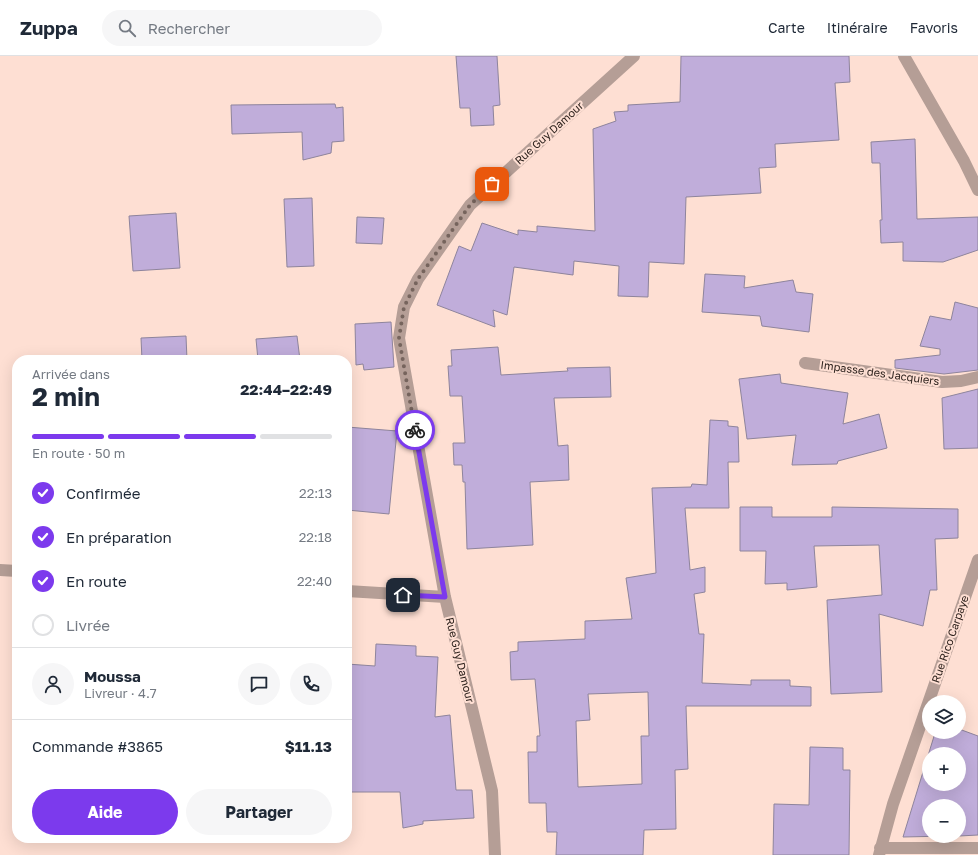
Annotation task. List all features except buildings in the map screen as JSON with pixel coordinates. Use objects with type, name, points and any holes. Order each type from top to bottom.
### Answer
[{"type":"street","name":"Rue Guy Damour","points":[[495,855],[492,791],[445,597],[399,338],[404,307],[418,279],[470,205],[634,56]]},
{"type":"street","points":[[904,56],[964,161],[978,190]]},
{"type":"street","name":"Impasse des Jacquiers","points":[[806,363],[942,382],[961,381],[978,377]]},
{"type":"street","name":"Rue Rico Carpaye","points":[[880,851],[893,804],[978,560]]},
{"type":"street","points":[[0,570],[12,571]]},
{"type":"street","points":[[352,591],[445,597]]},
{"type":"street","points":[[880,851],[978,848]]},
{"type":"way so far","points":[[415,430],[399,338],[404,307],[418,279],[470,205],[492,184]]},
{"type":"route","points":[[403,595],[445,597],[415,430]]}]
